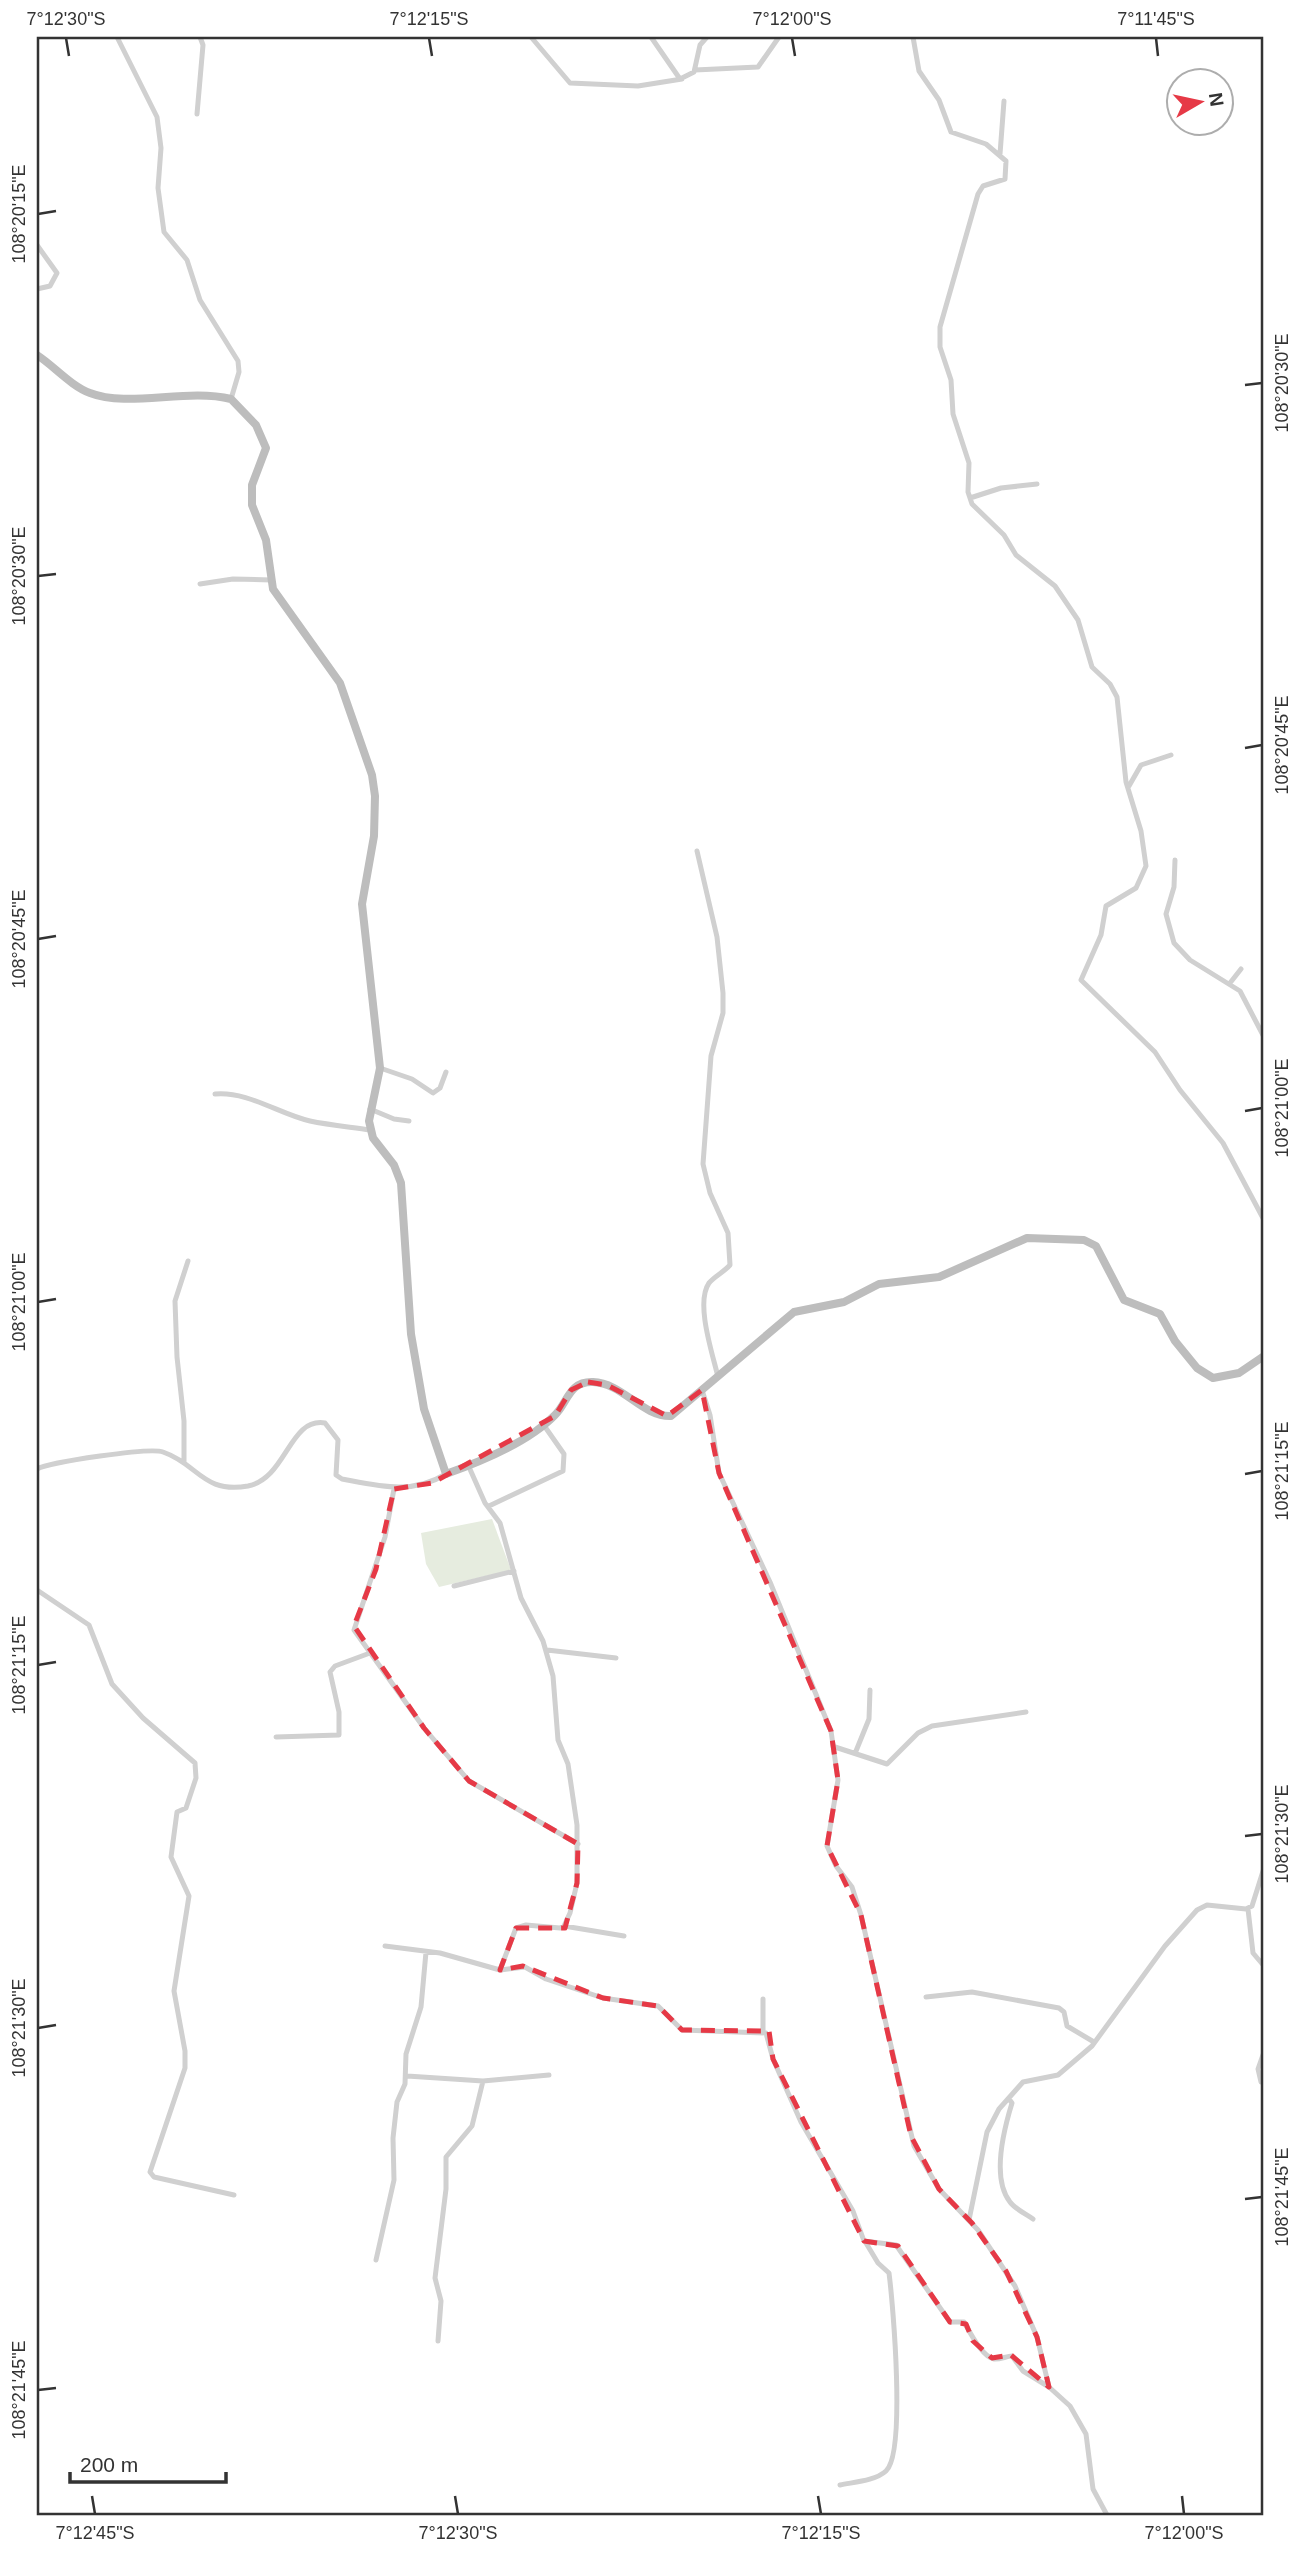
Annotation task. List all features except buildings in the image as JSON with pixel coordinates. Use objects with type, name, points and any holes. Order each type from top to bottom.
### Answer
[{"type":"street","points":[[117,37],[157,117],[161,148],[158,188],[164,232],[187,260],[200,300],[238,360],[239,372],[231,398]]},
{"type":"street","points":[[531,37],[570,83],[638,86],[682,79],[695,70],[758,67],[779,37]]},
{"type":"street","points":[[650,37],[674,75],[682,79]]},
{"type":"street","points":[[695,70],[700,45],[707,37]]},
{"type":"street","points":[[913,37],[919,71],[934,92],[951,132],[986,144],[1006,160],[1006,176],[983,186],[978,194],[940,327],[940,347],[951,380],[953,414],[969,463],[970,498],[983,518],[1004,535],[1016,555],[1052,582],[1075,614],[1092,667],[1110,684],[1117,697],[1128,789],[1144,843],[1144,875],[1131,892],[1106,906],[1101,935],[1081,980],[1155,1052],[1180,1090],[1223,1143],[1264,1220]]},
{"type":"street","points":[[197,114],[202,38]]},
{"type":"street","points":[[1000,154],[1004,101]]},
{"type":"street","points":[[37,289],[50,286],[56,275],[38,248]]},
{"type":"street","points":[[37,355],[88,393],[112,398],[177,394],[231,398],[256,425],[266,448],[252,485],[252,505],[266,540],[271,580],[277,596],[340,682],[372,775],[375,796],[374,836],[362,904],[380,1068],[370,1110],[370,1130],[394,1165],[401,1183],[411,1334],[424,1409],[446,1475]]},
{"type":"street","points":[[970,498],[1001,488],[1037,484]]},
{"type":"street","points":[[200,584],[233,579],[271,580]]},
{"type":"street","points":[[1128,789],[1141,765],[1171,755]]},
{"type":"street","points":[[697,851],[717,937],[723,993],[723,1013],[712,1056],[702,1153],[706,1181],[732,1246],[730,1265],[709,1283],[704,1298],[707,1328],[718,1377]]},
{"type":"street","points":[[1175,860],[1174,887],[1166,914],[1174,943],[1191,960],[1240,990],[1264,1037]]},
{"type":"street","points":[[1230,983],[1241,969]]},
{"type":"street","points":[[380,1068],[412,1079],[433,1093],[440,1088],[446,1072]]},
{"type":"street","points":[[215,1094],[228,1094],[276,1107],[311,1121],[370,1130]]},
{"type":"street","points":[[370,1110],[394,1119],[409,1121]]},
{"type":"street","points":[[37,1469],[51,1463],[85,1461],[142,1449],[159,1450],[184,1462],[205,1482],[219,1487],[262,1482],[279,1466],[302,1428],[315,1421],[325,1423],[338,1440],[338,1478],[394,1489],[432,1483],[513,1444],[555,1416],[571,1390],[588,1382],[607,1385],[656,1414],[675,1415],[794,1312],[844,1302],[879,1284],[939,1277],[1027,1238],[1084,1240],[1096,1246],[1124,1300],[1160,1314],[1175,1341],[1197,1368],[1213,1378],[1239,1373],[1264,1356]]},
{"type":"street","points":[[184,1462],[184,1421],[177,1357],[175,1301],[188,1261]]},
{"type":"street","points":[[702,1390],[710,1415],[719,1473],[775,1594],[835,1746],[838,1780],[828,1829],[829,1851],[852,1886],[861,1915],[914,2146],[939,2189],[970,2220],[1006,2271],[1023,2303],[1039,2344],[1049,2387]]},
{"type":"street","points":[[489,1506],[563,1472],[564,1454],[543,1424]]},
{"type":"street","points":[[469,1467],[485,1503],[500,1523],[522,1602],[547,1650],[553,1676],[558,1740],[568,1760],[578,1844],[577,1883],[565,1926]]},
{"type":"street","points":[[394,1489],[376,1569],[354,1626],[424,1728],[469,1781],[578,1844]]},
{"type":"street","points":[[454,1586],[514,1571]]},
{"type":"street","points":[[37,1590],[89,1625],[112,1684],[143,1718],[195,1763],[196,1778],[186,1808],[177,1812],[171,1851],[189,1896],[174,1991],[185,2068],[149,2172],[154,2177],[234,2195]]},
{"type":"street","points":[[547,1650],[616,1658]]},
{"type":"street","points":[[276,1737],[339,1735],[340,1712],[330,1679],[331,1669],[370,1653]]},
{"type":"street","points":[[856,1751],[869,1719],[870,1690]]},
{"type":"street","points":[[835,1746],[856,1751],[887,1764],[918,1733],[932,1726],[1026,1712]]},
{"type":"street","points":[[1264,1868],[1254,1902],[1248,1909],[1253,1953],[1264,1966]]},
{"type":"street","points":[[970,2220],[984,2140],[990,2123],[1009,2099],[1029,2079],[1061,2073],[1094,2042],[1165,1946],[1198,1910],[1212,1905],[1248,1909]]},
{"type":"street","points":[[500,1970],[516,1928],[526,1925],[553,1928],[565,1926],[624,1936]]},
{"type":"street","points":[[385,1946],[426,1951],[500,1970],[522,1967],[546,1979],[601,1997],[658,2006],[682,2030],[763,2032],[769,2038],[773,2059],[801,2122],[850,2205],[866,2243],[878,2263],[890,2273],[897,2429],[891,2463],[886,2472],[873,2478],[840,2484]]},
{"type":"street","points":[[376,2260],[394,2180],[393,2138],[397,2102],[407,2076],[405,2057],[421,2004],[426,1951]]},
{"type":"street","points":[[926,1997],[972,1992],[1059,2008],[1064,2012],[1067,2026],[1094,2042]]},
{"type":"street","points":[[763,1998],[763,2032]]},
{"type":"street","points":[[1261,2082],[1258,2068],[1264,2052]]},
{"type":"street","points":[[407,2076],[483,2081],[548,2075]]},
{"type":"street","points":[[438,2341],[441,2301],[435,2278],[446,2189],[446,2157],[472,2126],[483,2081]]},
{"type":"street","points":[[1009,2099],[1012,2104],[1003,2141],[1003,2183],[1011,2203],[1033,2219]]},
{"type":"street","points":[[866,2243],[896,2245],[952,2323],[964,2322],[973,2342],[987,2355],[995,2359],[1012,2356],[1023,2371],[1049,2387],[1070,2406],[1086,2434],[1093,2490],[1107,2515]]},
{"type":"highlighted area","points":[[588,1382],[607,1385],[667,1416],[702,1390],[719,1473],[831,1731],[838,1780],[827,1846],[861,1915],[911,2136],[939,2189],[972,2223],[1006,2271],[1037,2337],[1049,2387],[1011,2355],[992,2358],[973,2341],[966,2324],[950,2322],[898,2246],[864,2241],[773,2059],[769,2031],[682,2030],[658,2006],[603,1998],[523,1966],[500,1970],[516,1928],[565,1928],[577,1883],[578,1844],[469,1781],[424,1728],[354,1626],[376,1569],[394,1489],[432,1483],[555,1416],[571,1390]]},
{"type":"shaded area","points":[[492,1519],[511,1570],[439,1587],[426,1564],[421,1533]]}]
